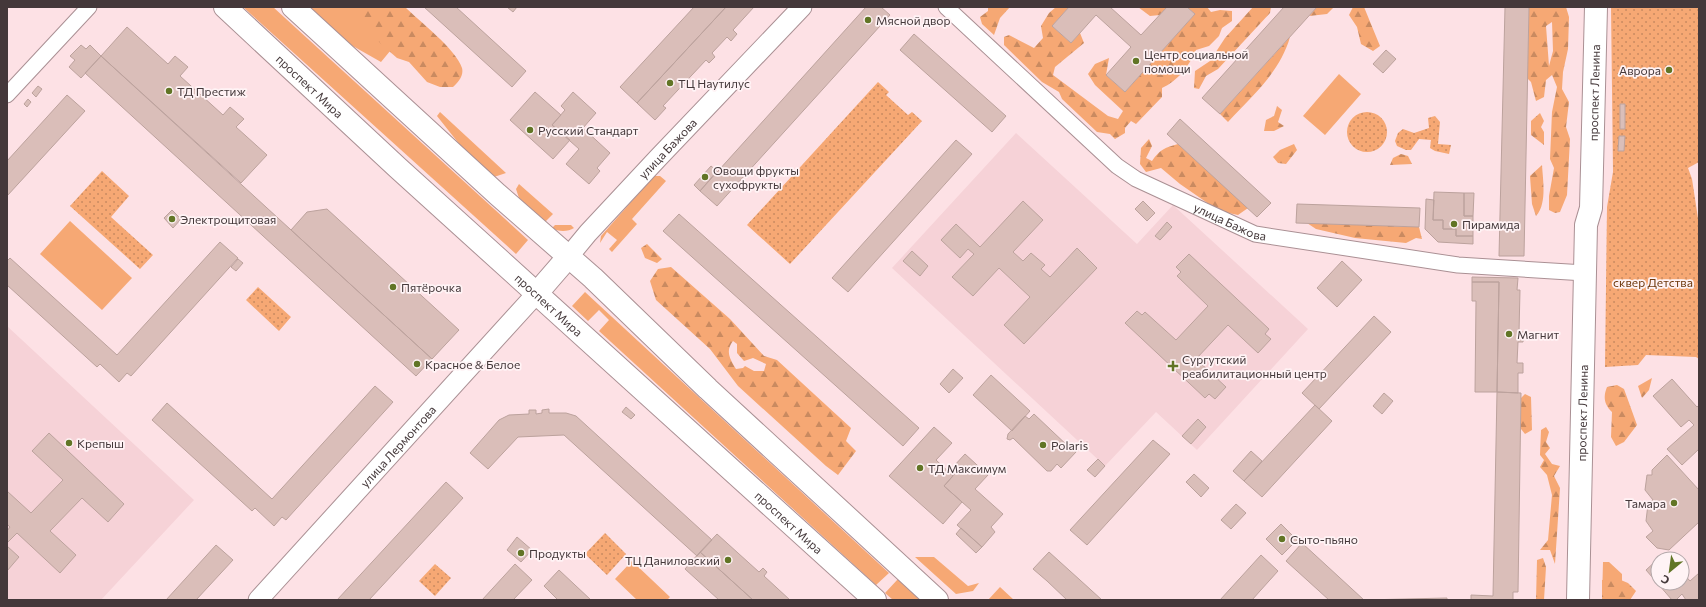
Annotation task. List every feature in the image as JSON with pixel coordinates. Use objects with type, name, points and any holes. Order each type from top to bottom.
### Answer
[{"type":"main road","name":"проспект Мира","points":[[225,7],[398,168],[875,600]]},
{"type":"main road","points":[[293,7],[503,199],[569,256],[708,389],[937,600]]},
{"type":"main road","name":"проспект Ленина","points":[[1582,7],[1580,207],[1586,225]]},
{"type":"main road","name":"проспект Ленина","points":[[1578,600],[1586,225],[1591,208],[1596,7]]},
{"type":"main road","name":"улица Бажова","points":[[537,293],[569,256]]},
{"type":"street","points":[[7,95],[89,7]]},
{"type":"street","name":"улица Бажова","points":[[569,256],[588,233],[652,164],[802,7]]},
{"type":"street","name":"улица Бажова","points":[[946,7],[1117,166],[1136,179],[1255,234],[1458,265],[1585,273]]},
{"type":"street","name":"улица Лермонтова","points":[[258,600],[537,293]]},
{"type":"shaded area","points":[[1016,133],[1137,244],[1173,205],[1308,329],[1197,450],[1156,412],[1105,466],[892,268]]},
{"type":"shaded area","name":"Крепыш","points":[[7,326],[194,500],[101,600],[7,600]]},
{"type":"green space","points":[[243,7],[273,7],[528,240],[516,254]]},
{"type":"green space","points":[[309,7],[366,7],[400,39],[381,62],[351,45]]},
{"type":"green space","points":[[349,7],[405,7],[453,52],[462,68],[460,79],[453,87],[440,87],[427,82],[409,62],[397,58],[381,44]]},
{"type":"green space","points":[[988,7],[1010,7],[1000,18],[994,35],[982,24],[980,17],[988,11]]},
{"type":"green space","points":[[1056,7],[1069,7],[1052,26],[1071,43],[1080,33],[1084,43],[1055,67],[1053,75],[1108,116],[1118,119],[1123,111],[1095,85],[1088,74],[1095,64],[1109,58],[1106,75],[1125,92],[1195,14],[1187,7],[1207,7],[1211,12],[1220,10],[1232,11],[1232,21],[1222,28],[1219,36],[1209,46],[1196,50],[1190,62],[1178,77],[1162,88],[1162,97],[1136,124],[1131,121],[1125,128],[1125,133],[1115,139],[1110,134],[1097,132],[1062,99],[1059,92],[1042,82],[1004,45],[1004,37],[1009,35],[1034,48],[1043,38],[1041,26],[1049,13]]},
{"type":"green space","points":[[1138,7],[1167,7],[1160,15],[1150,16]]},
{"type":"green space","points":[[1253,7],[1271,7],[1270,13],[1218,69],[1206,76],[1199,89],[1194,88],[1195,71],[1210,61],[1225,38]]},
{"type":"green space","points":[[1317,7],[1334,7],[1327,14],[1309,16]]},
{"type":"green space","points":[[1353,7],[1364,7],[1380,46],[1373,51],[1361,44],[1357,27],[1349,15]]},
{"type":"green space","points":[[1529,7],[1566,7],[1569,17],[1568,49],[1563,72],[1562,89],[1569,102],[1566,127],[1570,139],[1567,195],[1560,212],[1555,213],[1549,210],[1549,196],[1554,168],[1550,159],[1552,112],[1557,87],[1552,75],[1546,80],[1544,97],[1536,101],[1531,82],[1527,78]],"holes":[[[1552,22],[1553,51],[1549,66],[1546,26]]]},
{"type":"green space","name":"сквер Детства","points":[[1611,7],[1699,7],[1699,162],[1688,168],[1692,179],[1699,225],[1699,359],[1696,357],[1646,355],[1638,365],[1605,367],[1607,207],[1613,172]]},
{"type":"green space","points":[[1290,37],[1280,61],[1273,72],[1228,122],[1220,114]]},
{"type":"green space","points":[[1339,74],[1361,94],[1325,135],[1303,116]]},
{"type":"green space","points":[[878,82],[889,92],[886,95],[908,115],[912,112],[922,121],[790,264],[747,225]]},
{"type":"green space","points":[[1277,106],[1282,110],[1278,122],[1284,126],[1274,131],[1264,131],[1266,120],[1274,116]]},
{"type":"green space","points":[[440,112],[506,173],[494,177],[460,145],[437,116]]},
{"type":"green space","points":[[1367,112],[1375,114],[1381,118],[1385,124],[1387,132],[1385,140],[1381,146],[1375,150],[1367,152],[1359,150],[1353,146],[1349,140],[1347,132],[1349,124],[1353,118],[1359,114]]},
{"type":"green space","points":[[1540,113],[1544,121],[1541,127],[1544,132],[1544,145],[1531,135],[1531,121]]},
{"type":"green space","points":[[1435,116],[1440,122],[1438,144],[1451,145],[1449,154],[1435,151],[1430,148],[1431,140],[1419,139],[1411,150],[1406,150],[1397,146],[1395,141],[1398,133],[1403,129],[1414,133],[1429,128],[1428,118]]},
{"type":"green space","points":[[1149,139],[1152,146],[1146,158],[1152,161],[1157,154],[1163,150],[1178,144],[1248,208],[1238,215],[1219,211],[1180,184],[1161,168],[1146,172],[1140,164],[1141,148]]},
{"type":"green space","points":[[1294,144],[1297,150],[1286,164],[1278,163],[1273,157],[1280,150]]},
{"type":"green space","points":[[1401,154],[1408,156],[1412,164],[1390,165],[1393,158]]},
{"type":"green space","points":[[1542,165],[1543,199],[1542,205],[1536,216],[1532,204],[1530,176]]},
{"type":"green space","points":[[102,171],[129,196],[111,217],[153,255],[140,269],[70,206]]},
{"type":"green space","points":[[654,176],[660,176],[666,181],[632,219],[637,224],[612,252],[609,249],[617,240],[607,232],[600,243],[601,236]]},
{"type":"green space","points":[[519,184],[553,214],[545,222],[519,198],[516,189]]},
{"type":"green space","points":[[70,221],[132,278],[102,310],[40,254]]},
{"type":"green space","points":[[1307,223],[1419,227],[1422,239],[1416,238],[1406,243],[1355,238],[1316,229]]},
{"type":"green space","points":[[555,225],[571,225],[574,228],[566,231],[560,231],[552,228]]},
{"type":"green space","points":[[647,244],[662,259],[657,263],[645,258],[641,248]]},
{"type":"green space","points":[[671,267],[730,319],[764,356],[777,360],[851,428],[846,441],[856,451],[838,475],[826,466],[738,386],[710,349],[656,300],[650,281],[658,269]],"holes":[[[733,341],[737,344],[737,353],[744,361],[753,358],[766,364],[764,371],[754,371],[745,366],[743,368],[736,369],[730,358],[729,348]]]},
{"type":"green space","points":[[258,287],[291,317],[279,331],[246,300]]},
{"type":"green space","points":[[585,292],[889,573],[876,585],[599,331],[609,320],[599,310],[588,321],[572,306]]},
{"type":"green space","points":[[1652,378],[1649,390],[1642,398],[1638,386]]},
{"type":"green space","points":[[1617,385],[1624,389],[1637,425],[1624,442],[1616,446],[1611,437],[1612,412],[1607,406],[1605,394],[1607,387]]},
{"type":"green space","points":[[1525,394],[1531,397],[1532,430],[1525,434],[1521,429],[1521,398]]},
{"type":"green space","points":[[1546,427],[1549,432],[1546,442],[1550,448],[1545,454],[1552,464],[1560,466],[1554,476],[1560,488],[1555,564],[1550,550],[1540,550],[1548,540],[1552,495],[1547,475],[1540,467],[1544,460],[1540,455],[1541,430]]},
{"type":"green space","points":[[605,533],[626,554],[607,575],[585,554]]},
{"type":"green space","points":[[915,557],[934,557],[968,586],[979,583],[973,591],[956,594]]},
{"type":"green space","points":[[1543,558],[1546,567],[1544,600],[1536,600],[1537,560]]},
{"type":"green space","points":[[632,561],[670,597],[667,600],[637,600],[615,579]]},
{"type":"green space","points":[[1603,562],[1609,562],[1622,574],[1622,600],[1602,600]]},
{"type":"green space","points":[[435,564],[451,578],[435,596],[419,581]]},
{"type":"green space","points":[[1616,578],[1628,583],[1636,591],[1630,600],[1602,600],[1602,580]]},
{"type":"green space","points":[[898,579],[921,600],[893,600],[885,593]]},
{"type":"green space","points":[[1000,587],[1014,600],[988,600]]},
{"type":"building","points":[[424,7],[456,7],[526,71],[512,87]]},
{"type":"building","points":[[507,7],[517,7],[513,12]]},
{"type":"building","points":[[694,7],[726,7],[637,103],[620,87]]},
{"type":"building","name":"ТЦ Наутилус","points":[[726,7],[754,7],[733,30],[737,34],[731,41],[727,37],[712,53],[715,57],[709,63],[706,60],[663,106],[666,108],[655,120],[637,103]]},
{"type":"building","points":[[866,7],[881,7],[890,15],[717,206],[700,191]]},
{"type":"building","name":"Центр социальной помощи","points":[[1069,7],[1110,7],[1141,35],[1167,7],[1187,7],[1195,14],[1125,92],[1106,75],[1131,47],[1096,15],[1071,43],[1052,26]]},
{"type":"building","points":[[1284,7],[1317,7],[1220,114],[1202,98]]},
{"type":"building","points":[[1505,7],[1529,7],[1524,256],[1499,256]]},
{"type":"building","name":"ТД Престиж","points":[[127,27],[168,64],[175,56],[188,67],[180,76],[223,115],[230,107],[244,119],[236,127],[267,155],[241,183],[101,56]]},
{"type":"building","points":[[914,34],[1006,116],[992,132],[900,50]]},
{"type":"building","points":[[81,45],[86,49],[90,45],[101,56],[81,78],[69,67],[75,60],[70,56]]},
{"type":"building","points":[[1386,50],[1396,59],[1383,73],[1373,64]]},
{"type":"building","points":[[101,56],[432,359],[416,376],[85,73]]},
{"type":"building","points":[[38,86],[42,89],[36,97],[32,93]]},
{"type":"building","points":[[535,92],[561,115],[552,125],[570,140],[553,159],[510,120]]},
{"type":"building","points":[[573,92],[596,113],[583,128],[610,153],[597,168],[600,171],[589,184],[566,164],[579,149],[552,125],[565,110],[561,106]]},
{"type":"building","points":[[67,95],[85,111],[7,196],[7,161]]},
{"type":"building","points":[[28,99],[31,102],[27,107],[24,104]]},
{"type":"building","points":[[1620,104],[1625,104],[1625,129],[1620,129]]},
{"type":"building","points":[[1180,119],[1271,203],[1257,217],[1167,134]]},
{"type":"building","points":[[1619,136],[1625,136],[1624,151],[1618,151]]},
{"type":"building","points":[[956,140],[972,154],[848,292],[832,278]]},
{"type":"building","points":[[711,166],[717,171],[700,191],[694,185]]},
{"type":"building","points":[[1434,192],[1464,193],[1464,216],[1473,216],[1473,236],[1456,236],[1456,229],[1443,229],[1443,220],[1433,220]]},
{"type":"building","points":[[1464,193],[1474,193],[1473,216],[1464,216]]},
{"type":"building","points":[[1426,199],[1434,200],[1433,220],[1443,220],[1443,229],[1456,229],[1456,236],[1473,236],[1473,244],[1438,242],[1425,229]]},
{"type":"building","points":[[1023,201],[1043,220],[1013,252],[1023,261],[1031,253],[1045,265],[1041,269],[1050,277],[1077,248],[1097,268],[1024,344],[1004,325],[1030,297],[999,268],[973,296],[952,277],[974,254],[968,249],[960,258],[941,240],[956,224],[980,247]]},
{"type":"building","points":[[1143,201],[1155,213],[1147,221],[1135,209]]},
{"type":"building","points":[[1297,204],[1420,208],[1419,227],[1296,223]]},
{"type":"building","points":[[327,209],[459,330],[432,359],[291,230],[307,212]]},
{"type":"building","name":"Электрощитовая","points":[[172,210],[181,219],[173,228],[164,218]]},
{"type":"building","points":[[679,214],[919,428],[903,446],[663,231]]},
{"type":"building","points":[[1167,222],[1172,227],[1160,240],[1155,236]]},
{"type":"building","points":[[220,242],[238,258],[131,376],[127,373],[119,382],[100,364],[97,367],[7,285],[7,261],[10,258],[117,355]]},
{"type":"building","points":[[912,251],[928,266],[920,276],[903,261]]},
{"type":"building","points":[[1189,254],[1269,329],[1265,334],[1271,339],[1258,353],[1228,325],[1196,359],[1226,387],[1215,399],[1209,394],[1205,398],[1125,323],[1137,311],[1142,315],[1145,312],[1176,340],[1208,306],[1177,276],[1181,272],[1176,267]]},
{"type":"building","points":[[238,259],[243,263],[236,271],[231,267]]},
{"type":"building","points":[[1342,261],[1362,280],[1337,307],[1317,288]]},
{"type":"building","points":[[1472,277],[1518,278],[1517,290],[1520,290],[1519,332],[1524,332],[1523,342],[1518,342],[1517,363],[1523,363],[1523,373],[1518,373],[1518,393],[1497,392],[1499,282],[1472,282]]},
{"type":"building","points":[[1472,282],[1499,282],[1497,392],[1475,392],[1476,301],[1472,301]]},
{"type":"building","points":[[1374,316],[1391,332],[1319,409],[1302,393]]},
{"type":"building","points":[[953,369],[963,378],[949,393],[940,384]]},
{"type":"building","points":[[991,375],[1030,411],[1012,431],[973,395]]},
{"type":"building","points":[[1672,379],[1697,407],[1699,405],[1699,449],[1682,465],[1667,449],[1694,425],[1689,420],[1681,427],[1653,396]]},
{"type":"building","points":[[375,386],[393,402],[286,520],[282,517],[274,526],[255,508],[252,511],[152,420],[167,403],[272,499]]},
{"type":"building","points":[[1497,392],[1521,393],[1518,592],[1513,592],[1513,600],[1471,600],[1471,595],[1493,596]]},
{"type":"building","points":[[1384,393],[1393,401],[1382,414],[1373,406]]},
{"type":"building","points":[[1315,405],[1332,421],[1262,497],[1244,481]]},
{"type":"building","points":[[626,407],[635,415],[631,419],[622,412]]},
{"type":"building","points":[[549,409],[549,413],[566,413],[576,416],[712,540],[697,556],[564,435],[518,437],[488,469],[470,453],[499,420],[509,415],[529,414],[529,410],[536,410],[536,414],[542,413],[542,410]]},
{"type":"building","points":[[1034,414],[1070,448],[1076,447],[1076,452],[1061,468],[1057,464],[1051,471],[1047,471],[1013,438],[1010,440],[1007,439],[1008,434],[1025,416],[1029,419]]},
{"type":"building","points":[[1198,419],[1206,427],[1191,444],[1182,436]]},
{"type":"building","name":"ТД Максимум","points":[[934,427],[952,443],[936,460],[953,476],[944,486],[962,502],[943,524],[889,476]]},
{"type":"building","points":[[49,433],[124,504],[108,522],[82,498],[50,531],[76,555],[60,573],[17,533],[7,543],[7,531],[10,527],[7,524],[7,491],[31,513],[63,480],[32,451]]},
{"type":"building","points":[[1153,440],[1170,454],[1087,545],[1070,530]]},
{"type":"building","points":[[1251,451],[1262,461],[1244,481],[1233,471]]},
{"type":"building","points":[[965,454],[988,475],[975,489],[1003,514],[991,527],[995,532],[982,547],[957,525],[971,510],[944,486],[957,471],[953,467]]},
{"type":"building","name":"Тамара","points":[[1667,455],[1699,490],[1699,522],[1669,550],[1657,548],[1646,537],[1653,531],[1646,521],[1648,504],[1653,500],[1645,490],[1647,475],[1652,475],[1652,470]]},
{"type":"building","points":[[1098,459],[1105,466],[1095,477],[1087,470]]},
{"type":"building","points":[[1194,474],[1209,488],[1201,497],[1186,482]]},
{"type":"building","points":[[446,482],[463,498],[443,520],[369,600],[337,600]]},
{"type":"building","points":[[1236,504],[1246,513],[1231,529],[1221,520]]},
{"type":"building","points":[[1281,524],[1297,540],[1282,555],[1266,539]]},
{"type":"building","points":[[961,528],[982,547],[976,553],[956,534]]},
{"type":"building","name":"ТЦ Даниловский","points":[[717,534],[759,572],[763,568],[767,572],[764,576],[790,600],[753,600],[700,552]]},
{"type":"building","points":[[517,537],[532,550],[521,562],[507,550]]},
{"type":"building","points":[[1302,543],[1364,600],[1329,600],[1286,561]]},
{"type":"building","points":[[216,545],[233,560],[196,600],[166,600]]},
{"type":"building","points":[[7,546],[19,557],[7,571]]},
{"type":"building","points":[[700,552],[753,600],[719,600],[685,569]]},
{"type":"building","points":[[1049,552],[1102,600],[1067,600],[1033,569]]},
{"type":"building","points":[[1261,555],[1278,571],[1252,600],[1220,600]]},
{"type":"building","points":[[515,564],[532,580],[513,600],[482,600]]},
{"type":"building","points":[[1650,566],[1650,575],[1646,570]]},
{"type":"building","points":[[559,570],[591,600],[558,600],[544,586]]},
{"type":"building","points":[[1699,573],[1699,600],[1686,600],[1682,594],[1676,600],[1672,600],[1664,591],[1690,591],[1690,581]]},
{"type":"building","points":[[1447,598],[1447,600],[1364,600]]},
{"type":"place","name":"Мясной двор","points":[[868,20]]},
{"type":"place","name":"Центр социальной помощи","points":[[1136,61]]},
{"type":"place","name":"Аврора","points":[[1669,70]]},
{"type":"place","name":"ТЦ Наутилус","points":[[670,83]]},
{"type":"place","name":"ТД Престиж","points":[[169,91]]},
{"type":"place","name":"Русский Стандарт","points":[[530,130]]},
{"type":"place","name":"Овощи фрукты сухофрукты","points":[[705,177]]},
{"type":"place","name":"Электрощитовая","points":[[172,219]]},
{"type":"place","name":"Пирамида","points":[[1454,224]]},
{"type":"place","name":"Пятёрочка","points":[[393,287]]},
{"type":"place","name":"Магнит","points":[[1509,334]]},
{"type":"place","name":"Красное & Белое","points":[[417,364]]},
{"type":"place","name":"Сургутский реабилитационный центр","points":[[1173,366]]},
{"type":"place","name":"Крепыш","points":[[69,443]]},
{"type":"place","name":"Polaris","points":[[1043,445]]},
{"type":"place","name":"ТД Максимум","points":[[920,468]]},
{"type":"place","name":"Тамара","points":[[1674,503]]},
{"type":"place","name":"Сыто-пьяно","points":[[1282,539]]},
{"type":"place","name":"Продукты","points":[[521,553]]},
{"type":"place","name":"ТЦ Даниловский","points":[[728,560]]}]
